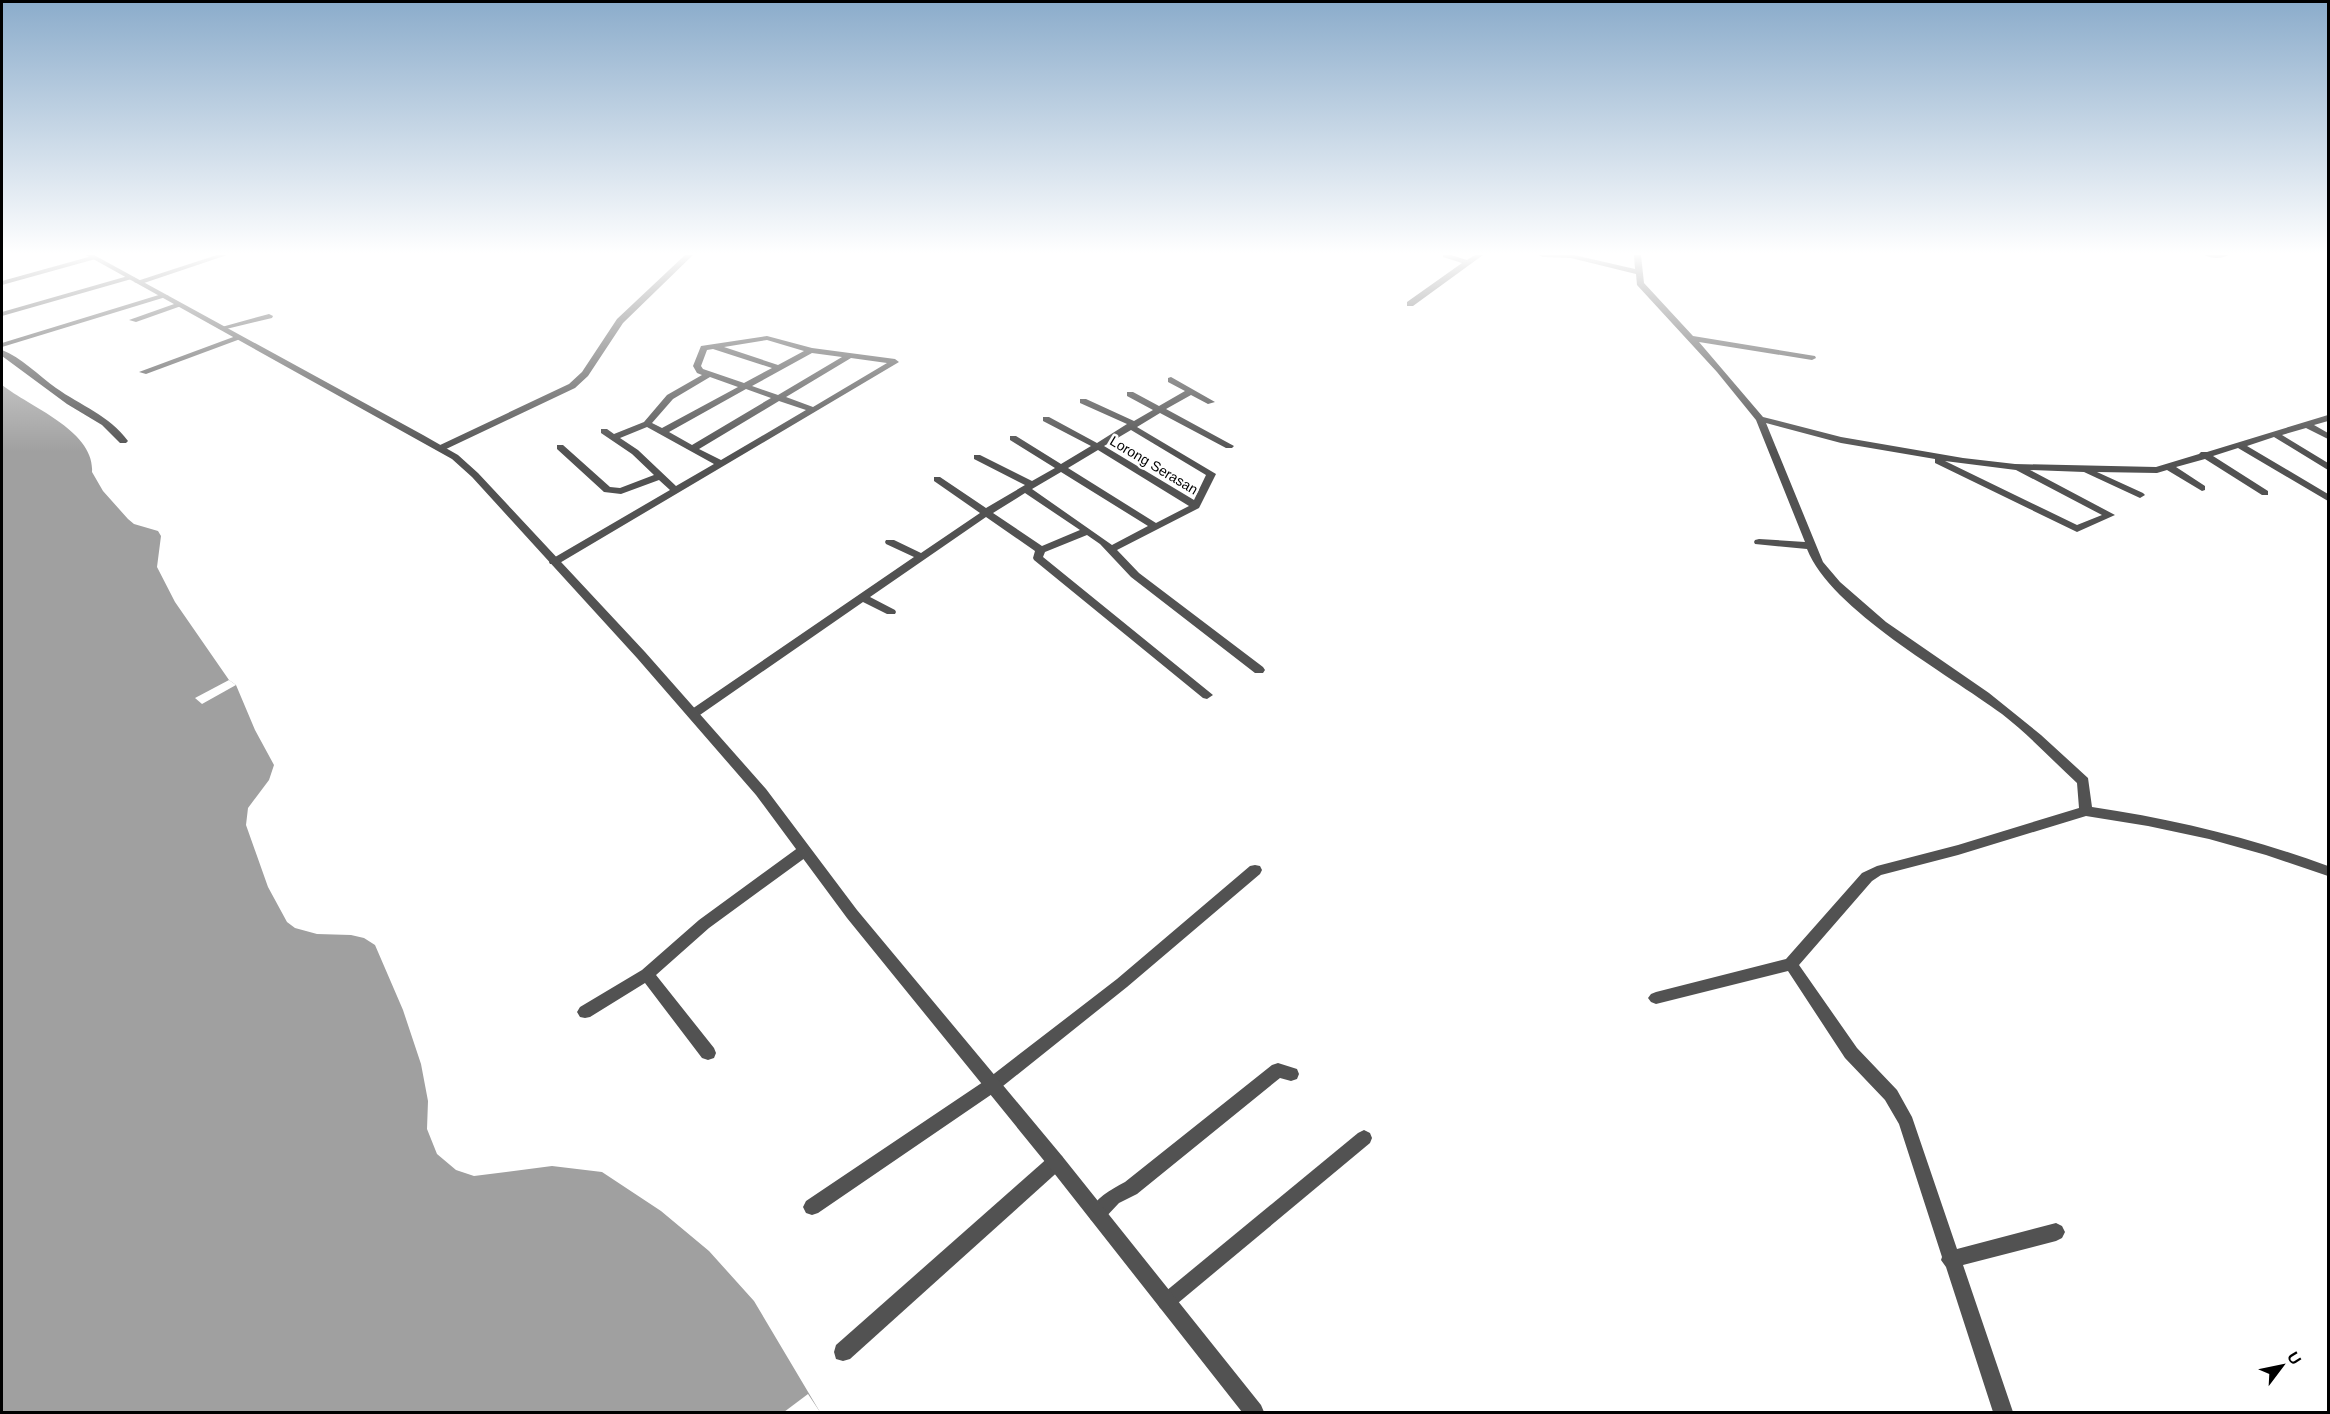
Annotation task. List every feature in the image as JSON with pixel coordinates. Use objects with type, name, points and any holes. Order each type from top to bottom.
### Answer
[{"type":"street","points":[[2,345],[82,321]]},
{"type":"street","points":[[209,321],[441,448],[475,475],[761,792],[852,914],[1056,1162],[1254,1413]]},
{"type":"street","points":[[222,328],[247,321]]},
{"type":"street","points":[[441,448],[572,386],[585,374],[620,321]]},
{"type":"street","points":[[1675,321],[1760,419],[1810,546],[1818,563],[1833,584],[2009,714],[2083,781],[2086,811]]},
{"type":"street","points":[[143,372],[239,338]]},
{"type":"street","points":[[554,562],[814,410],[895,362],[812,350],[767,338],[703,349],[697,366],[708,375],[814,410]]},
{"type":"street","points":[[1690,338],[1812,358]]},
{"type":"street","points":[[711,346],[779,368]]},
{"type":"street","points":[[662,432],[812,350]]},
{"type":"street","points":[[2,352],[73,404],[100,419],[116,431],[123,441]]},
{"type":"street","points":[[692,449],[851,355]]},
{"type":"street","points":[[615,437],[647,424],[670,397],[708,375]]},
{"type":"street","points":[[1171,381],[1211,402]]},
{"type":"street","points":[[693,714],[987,512],[1191,391]]},
{"type":"street","points":[[1130,394],[1229,446]]},
{"type":"street","points":[[1083,401],[1132,425],[1210,472],[1196,506],[1112,549]]},
{"type":"street","points":[[1760,419],[1841,440],[1926,455],[2015,466],[2157,470],[2204,454],[2309,426],[2328,418]]},
{"type":"street","name":"Lorong Serasan","points":[[1046,419],[1097,446],[1196,506]]},
{"type":"street","points":[[647,424],[721,464]]},
{"type":"street","points":[[2309,426],[2328,436]]},
{"type":"street","points":[[604,431],[615,437],[676,490]]},
{"type":"street","points":[[2276,435],[2328,467]]},
{"type":"street","points":[[1013,438],[1156,527]]},
{"type":"street","points":[[2239,445],[2327,503]]},
{"type":"street","points":[[560,447],[607,490],[621,491],[660,476]]},
{"type":"street","points":[[2204,454],[2265,493]]},
{"type":"street","points":[[1926,455],[2077,530],[2110,515],[2103,509],[2015,466]]},
{"type":"street","points":[[977,457],[1028,487],[1112,549],[1135,575],[1259,670]]},
{"type":"street","points":[[2167,466],[2202,488]]},
{"type":"street","points":[[2082,469],[2140,495]]},
{"type":"street","points":[[937,479],[1041,550]]},
{"type":"street","points":[[1087,531],[1041,550],[1038,558],[1207,695]]},
{"type":"street","points":[[891,542],[921,557]]},
{"type":"street","points":[[1759,542],[1810,546]]},
{"type":"street","points":[[863,598],[891,612]]},
{"type":"street","points":[[1656,998],[1791,964],[1867,877],[1877,871],[1958,850],[2086,811],[2166,822],[2219,835],[2277,851],[2328,871]]},
{"type":"street","points":[[585,1011],[647,974],[704,924],[804,851]]},
{"type":"street","points":[[812,1208],[992,1085],[1122,983],[1254,870]]},
{"type":"street","points":[[1791,964],[1851,1053],[1891,1095],[1900,1109],[2003,1413]]},
{"type":"street","points":[[647,974],[708,1053]]},
{"type":"street","points":[[1097,1214],[1113,1197],[1131,1188],[1278,1070],[1291,1074]]},
{"type":"street","points":[[1166,1302],[1364,1138]]},
{"type":"street","points":[[843,1352],[1056,1162]]},
{"type":"street","points":[[1950,1260],[2056,1232]]},
{"type":"shaded area","points":[[2,385],[59,421],[72,432],[83,444],[90,457],[92,472],[103,491],[134,524],[158,531],[161,536],[157,567],[175,602],[229,680],[236,685],[255,730],[274,765],[269,780],[248,808],[246,825],[268,887],[287,922],[295,928],[317,934],[351,935],[364,938],[375,945],[403,1010],[421,1064],[428,1101],[427,1129],[437,1154],[456,1170],[474,1176],[552,1166],[602,1172],[661,1211],[709,1251],[754,1301],[820,1412],[2,1412]]},
{"type":"pier","points":[[229,680],[236,685],[202,704],[195,698]]},
{"type":"pier","points":[[808,1394],[820,1412],[784,1412]]}]
